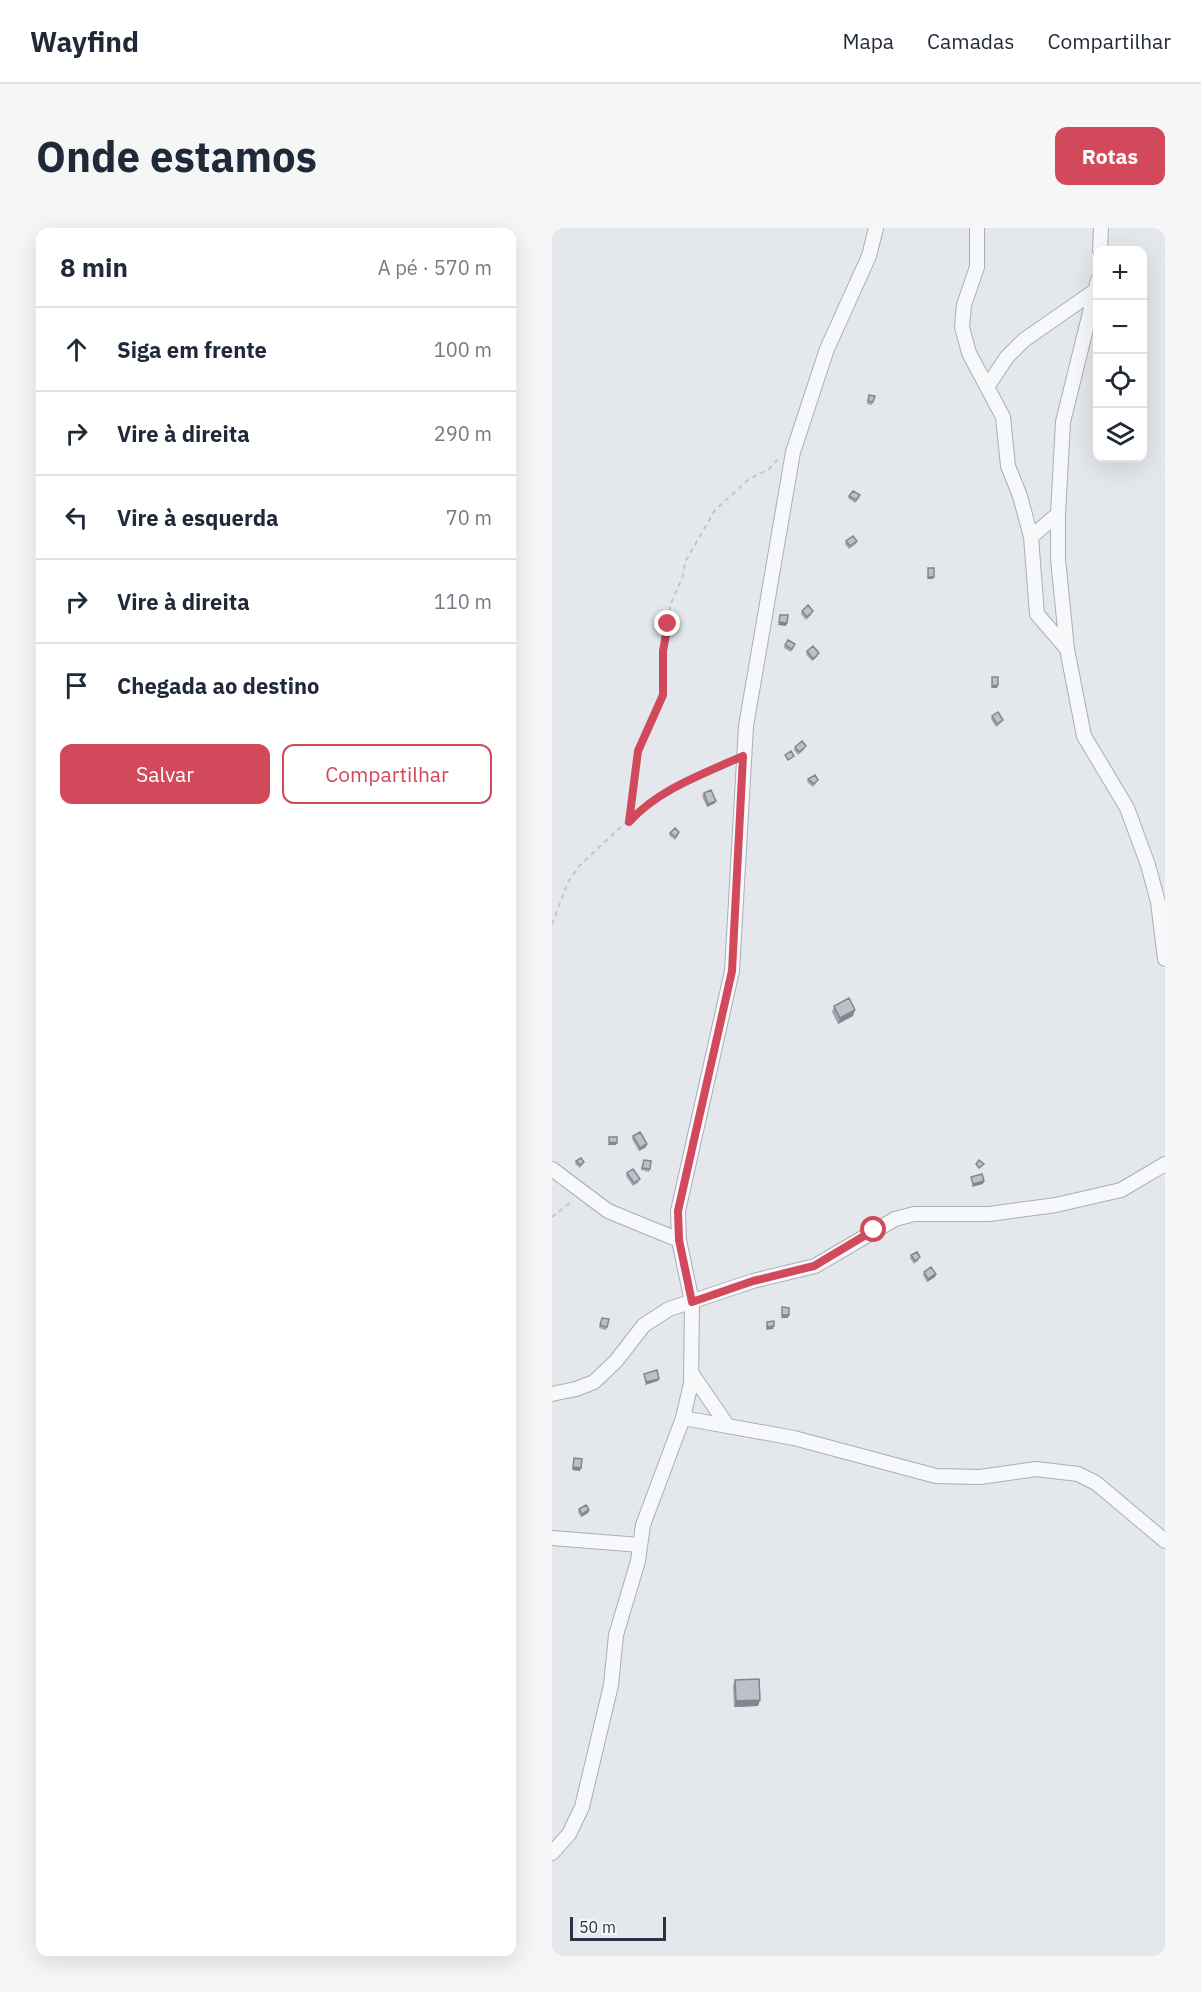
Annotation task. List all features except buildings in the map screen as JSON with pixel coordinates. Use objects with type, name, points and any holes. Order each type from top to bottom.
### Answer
[{"type":"street","points":[[552,1853],[568,1834],[582,1807],[611,1685],[616,1635],[649,1505],[683,1418],[692,1374],[692,1302],[679,1240],[678,1211],[732,971],[743,756],[770,579],[797,439],[827,349],[868,256],[876,228]]},
{"type":"street","points":[[977,228],[977,267],[964,305],[962,327],[969,353],[1003,417],[1008,466],[1020,496],[1031,537],[1037,614],[1067,649]]},
{"type":"street","points":[[1100,246],[1101,228]]},
{"type":"street","points":[[987,387],[1007,357],[1024,340],[1093,288]]},
{"type":"street","points":[[1093,296],[1063,422],[1058,559],[1067,649],[1084,736],[1127,808],[1148,865],[1158,902],[1165,959]]},
{"type":"street","points":[[1031,537],[1058,514]]},
{"type":"street","points":[[552,1394],[594,1382],[616,1361],[644,1325],[669,1309],[753,1281],[823,1262],[895,1219],[914,1214],[988,1214],[1056,1205],[1121,1190],[1149,1176],[1165,1164]]},
{"type":"street","points":[[552,1169],[608,1211],[679,1240]]},
{"type":"street","points":[[692,1374],[727,1425]]},
{"type":"street","points":[[683,1418],[727,1425],[767,1435],[794,1438],[936,1476],[980,1477],[1035,1469],[1078,1474],[1096,1483],[1165,1541]]},
{"type":"street","points":[[552,1538],[640,1545]]},
{"type":"path","points":[[629,822],[638,751],[663,695],[663,651],[671,603],[683,576],[686,562],[715,510],[749,479],[769,470],[797,439]]},
{"type":"path","points":[[552,924],[568,882],[580,865],[629,822],[640,809],[670,790],[743,756]]},
{"type":"path","points":[[552,1217],[582,1193]]},
{"type":"route","points":[[668,624],[663,651],[663,695],[638,751],[629,822],[640,809],[670,790],[743,756],[732,971],[678,1211],[679,1240],[692,1302],[753,1281],[814,1266],[832,1258],[874,1230]]}]
